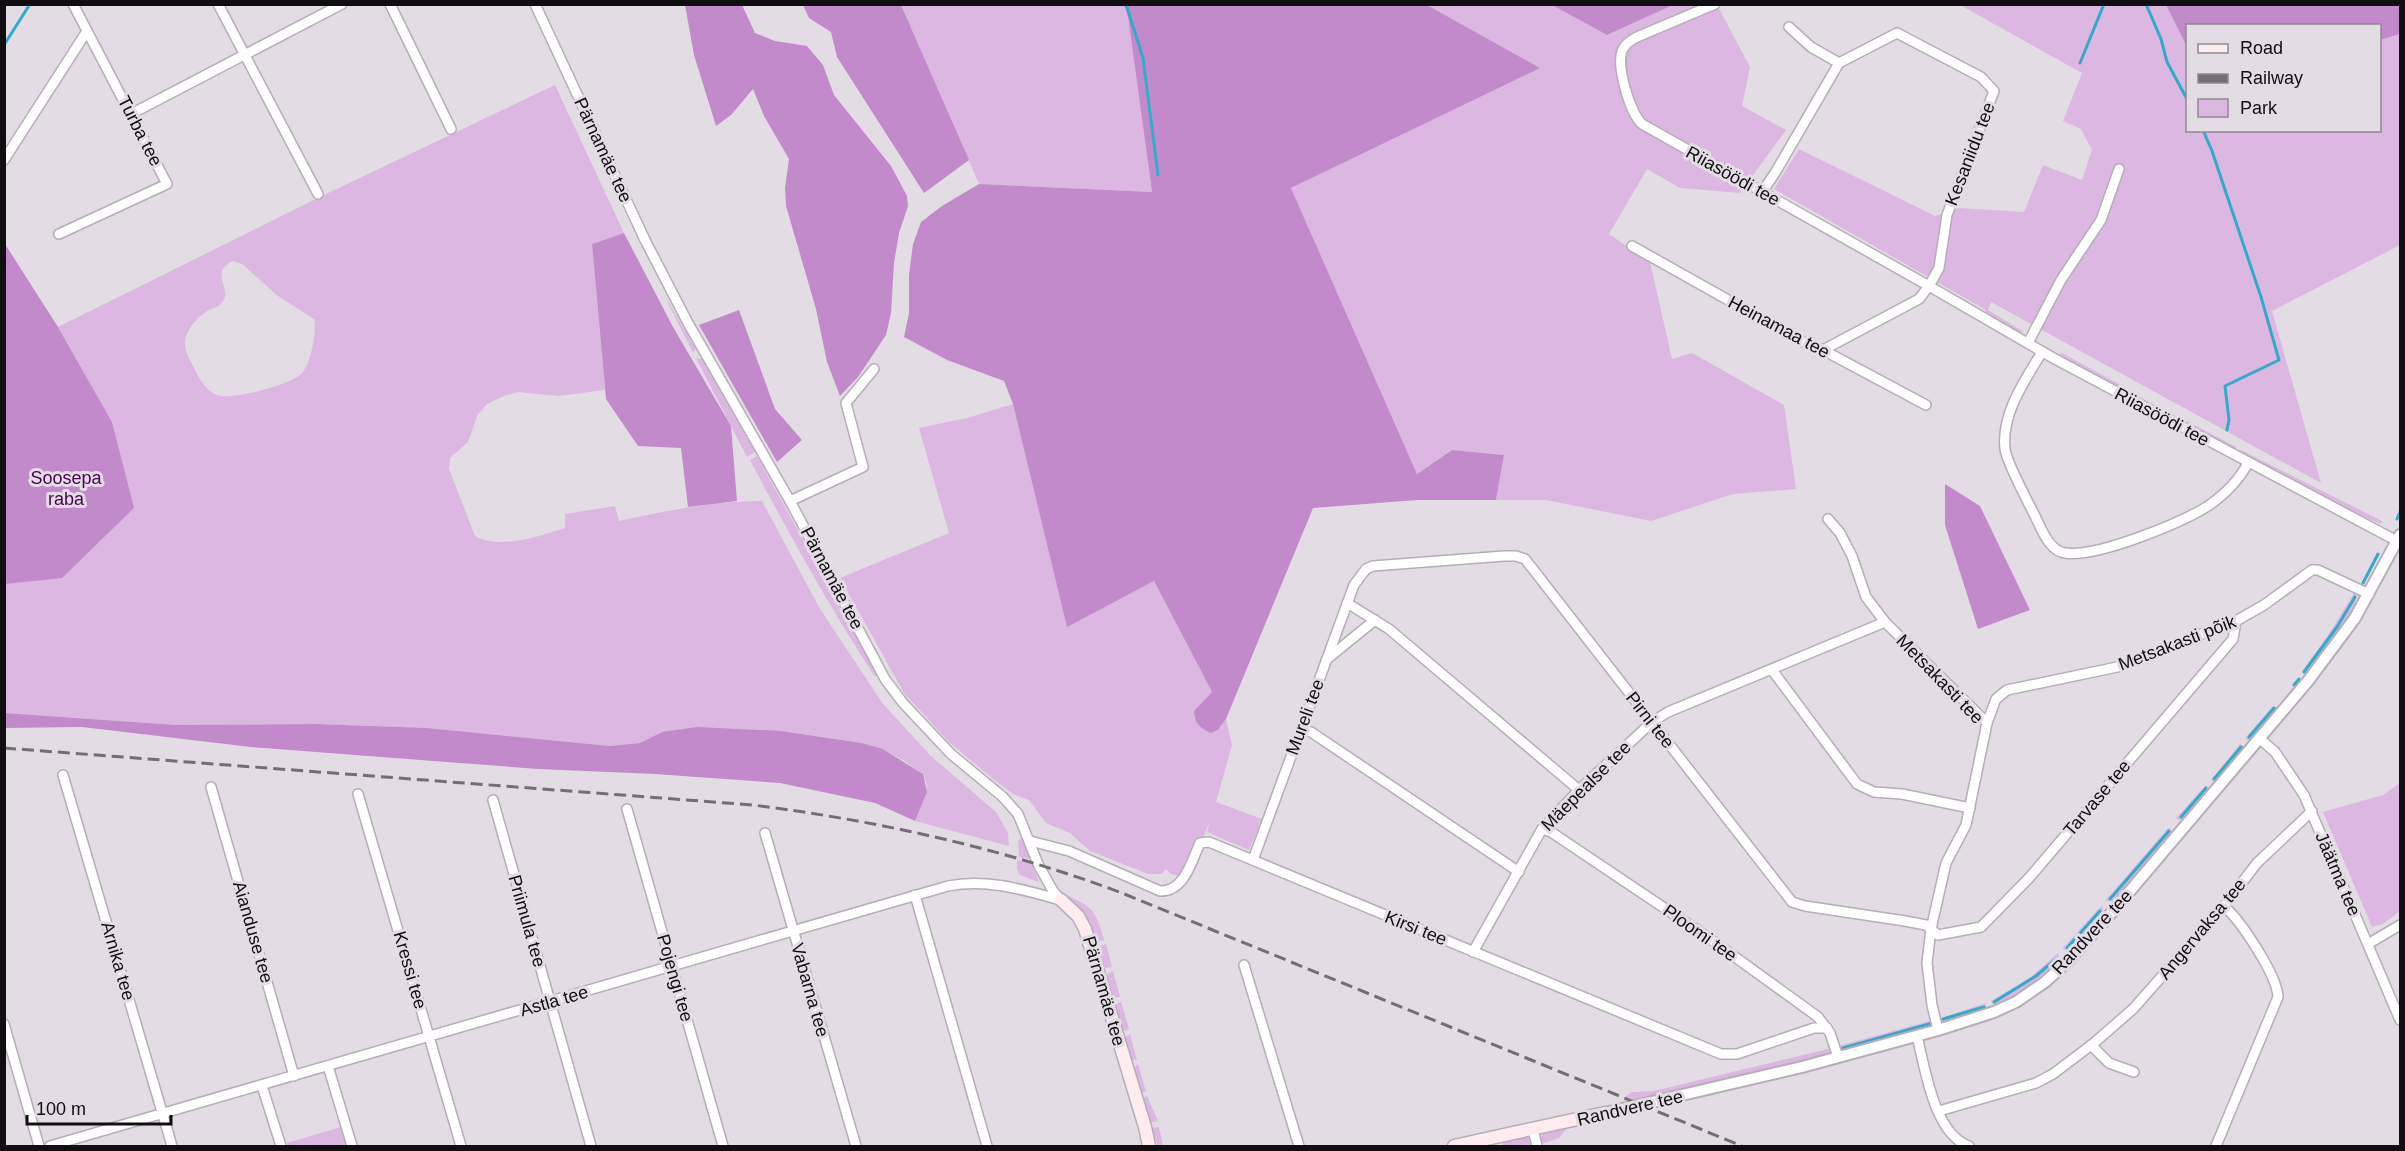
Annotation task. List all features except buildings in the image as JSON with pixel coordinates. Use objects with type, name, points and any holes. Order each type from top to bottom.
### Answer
[{"type":"main road","name":"Pärnamäe tee","points":[[1061,900],[1078,916],[1085,928],[1149,1146]]},
{"type":"main road","name":"Randvere tee","points":[[1454,1146],[1605,1113]]},
{"type":"main road","name":"Pärnamäe tee","points":[[1145,1127],[1155,1146]]},
{"type":"street","name":"Turba tee","points":[[59,234],[167,184],[73,4]]},
{"type":"street","points":[[218,4],[318,194]]},
{"type":"street","points":[[131,114],[342,4]]},
{"type":"street","points":[[390,4],[451,129]]},
{"type":"street","name":"Pärnamäe tee","points":[[535,4],[645,240],[688,323],[790,501],[885,679],[903,703],[951,754],[1003,797],[1018,814],[1042,871],[1061,900]]},
{"type":"street","name":"Riiasöödi tee","points":[[1715,4],[1637,37],[1625,46],[1621,62],[1630,106],[1637,120],[1648,129],[2042,352],[2248,463],[2399,538]]},
{"type":"street","points":[[1762,192],[1839,63],[1811,47],[1789,27]]},
{"type":"street","points":[[4,160],[87,31]]},
{"type":"street","name":"Kesaniidu tee","points":[[1839,63],[1897,33],[1981,77],[1994,91],[1947,215],[1939,268],[1929,286]]},
{"type":"street","points":[[2028,343],[2061,280],[2101,220],[2119,170]]},
{"type":"street","name":"Heinamaa tee","points":[[1632,246],[1803,342],[1823,350],[1926,405]]},
{"type":"street","points":[[1823,350],[1918,299],[1929,286]]},
{"type":"street","points":[[2042,352],[2017,395],[2007,425],[2004,451],[2053,548],[2064,553],[2102,548],[2145,535],[2178,521],[2207,507],[2226,492],[2248,463]]},
{"type":"street","points":[[790,501],[863,467],[846,403],[874,369]]},
{"type":"street","name":"Metsakasti tee","points":[[1828,519],[1840,533],[1852,556],[1866,597],[1886,622],[1987,723],[1966,825],[1946,863],[1931,930],[1927,963],[1932,1005],[1938,1030]]},
{"type":"street","name":"Randvere tee","points":[[1605,1113],[1672,1099],[1938,1030],[1978,1018],[2016,1002],[2045,982],[2113,911],[2308,681],[2343,637],[2399,538]]},
{"type":"street","name":"Pirni tee","points":[[1360,575],[1373,566],[1504,556],[1526,559],[1792,902],[1905,921],[1926,926],[1931,930]]},
{"type":"street","name":"Metsakasti põik","points":[[1987,723],[1996,699],[2007,690],[2122,666],[2236,621],[2264,606],[2312,570],[2318,570],[2368,594]]},
{"type":"street","name":"Mureli tee","points":[[1253,860],[1347,603],[1360,575]]},
{"type":"street","points":[[1347,603],[1389,629],[1579,790]]},
{"type":"street","points":[[1327,659],[1375,620]]},
{"type":"street","name":"Tarvase tee","points":[[1931,930],[1938,935],[1967,931],[1981,927],[1994,916],[2232,639],[2237,628],[2236,621]]},
{"type":"street","name":"Mäepealse tee","points":[[1473,952],[1542,829],[1579,790],[1652,722],[1668,712],[1886,622]]},
{"type":"street","points":[[1772,670],[1857,784],[1874,792],[1902,794],[1970,808]]},
{"type":"street","points":[[1301,729],[1311,732],[1518,872]]},
{"type":"street","name":"Jäätma tee","points":[[2259,738],[2275,752],[2304,795],[2400,1020]]},
{"type":"street","name":"Arnika tee","points":[[63,775],[172,1146]]},
{"type":"street","name":"Aianduse tee","points":[[211,787],[294,1076]]},
{"type":"street","name":"Kressi tee","points":[[358,794],[461,1146]]},
{"type":"street","name":"Priimula tee","points":[[493,800],[591,1146]]},
{"type":"street","name":"Pojengi tee","points":[[627,809],[723,1146]]},
{"type":"street","name":"Angervaksa tee","points":[[1939,1111],[2036,1083],[2053,1074],[2091,1045],[2133,1009],[2224,906],[2257,863],[2312,811]]},
{"type":"street","name":"Ploomi tee","points":[[1542,829],[1551,832],[1706,936],[1818,1017],[1827,1028],[1838,1057]]},
{"type":"street","name":"Vabarna tee","points":[[765,833],[856,1146]]},
{"type":"street","name":"Kirsi tee","points":[[1030,841],[1069,851],[1160,891],[1170,890],[1181,882],[1200,843],[1212,843],[1721,1053],[1737,1054],[1814,1028],[1827,1028]]},
{"type":"street","name":"Astla tee","points":[[50,1146],[948,885],[974,882],[1013,888],[1061,900]]},
{"type":"street","points":[[915,895],[987,1146]]},
{"type":"street","points":[[2216,1146],[2278,997],[2275,982],[2241,924],[2224,906]]},
{"type":"street","points":[[2368,944],[2400,925]]},
{"type":"street","points":[[1244,965],[1299,1146]]},
{"type":"street","points":[[4,1024],[39,1146]]},
{"type":"street","points":[[1917,1036],[1939,1111],[1950,1134],[1962,1144],[1969,1146]]},
{"type":"street","points":[[2091,1045],[2109,1063],[2134,1072]]},
{"type":"street","points":[[328,1066],[352,1146]]},
{"type":"street","points":[[262,1086],[280,1146]]},
{"type":"street","points":[[1533,1129],[1537,1146]]},
{"type":"green space","points":[[685,5],[742,5],[755,33],[775,41],[807,46],[823,65],[834,95],[891,166],[907,196],[908,206],[899,233],[894,263],[891,313],[886,335],[858,377],[840,396],[827,362],[816,309],[786,206],[785,188],[789,159],[764,116],[753,89],[731,115],[716,126],[694,55]]},
{"type":"green space","points":[[803,5],[901,5],[969,160],[924,193],[837,57],[831,32],[809,18]]},
{"type":"green space","points":[[901,5],[1124,5],[1128,17],[1152,192],[979,184]]},
{"type":"green space","points":[[1124,5],[1427,5],[1540,68],[1291,188],[1417,474],[1452,450],[1504,455],[1496,500],[1417,500],[1313,508],[1226,719],[1219,729],[1211,733],[1199,725],[1194,711],[1212,692],[1154,581],[1067,627],[1013,404],[1004,381],[947,360],[904,337],[909,313],[909,275],[913,244],[921,222],[942,206],[979,184],[1152,192],[1128,17]]},
{"type":"green space","points":[[1427,5],[1552,5],[1607,35],[1673,5],[1717,5],[1750,67],[1742,106],[1786,130],[1740,193],[1680,188],[1647,169],[1609,234],[1650,262],[1672,359],[1692,353],[1784,405],[1796,489],[1733,494],[1651,521],[1546,500],[1496,500],[1504,455],[1452,450],[1417,474],[1291,188],[1539,68]]},
{"type":"green space","points":[[1552,5],[1673,5],[1607,35]]},
{"type":"green space","points":[[1960,5],[2166,5],[2186,45],[2186,132],[2381,132],[2381,40],[2400,34],[2400,245],[2272,311],[2321,483],[1991,302],[1988,310],[2024,332],[2018,332],[1985,313],[1986,310],[1774,189],[1799,149],[1935,216],[1959,208],[2024,212],[2043,165],[2082,180],[2092,150],[2081,129],[2063,121],[2082,73]]},
{"type":"green space","points":[[2166,5],[2400,5],[2400,34],[2381,40],[2381,24],[2186,24],[2186,45]]},
{"type":"green space","points":[[555,85],[624,233],[592,244],[605,390],[559,396],[518,392],[487,404],[477,416],[468,442],[450,458],[449,469],[475,536],[496,542],[532,538],[565,528],[565,514],[615,506],[619,521],[672,510],[762,501],[820,609],[883,704],[931,756],[996,812],[1008,833],[1009,846],[915,821],[927,792],[923,774],[883,749],[862,743],[781,731],[662,732],[640,743],[610,746],[427,728],[317,724],[177,725],[5,713],[4,584],[62,577],[112,422],[58,327],[326,194]],"holes":[[[233,261],[242,264],[278,296],[314,319],[314,339],[306,367],[298,377],[248,394],[217,395],[208,390],[202,382],[188,357],[185,342],[196,320],[221,304],[225,293],[222,271]]]},
{"type":"green space","points":[[624,233],[673,327],[731,426],[737,501],[688,507],[681,448],[638,446],[606,399],[592,244]]},
{"type":"green space","name":"Soosepa raba","points":[[5,244],[58,327],[112,422],[134,508],[62,578],[5,584]]},
{"type":"green space","points":[[663,293],[696,349],[693,353]]},
{"type":"green space","points":[[739,310],[775,409],[802,440],[777,462],[699,325]]},
{"type":"green space","points":[[2060,352],[2139,395],[2134,397],[2061,356]]},
{"type":"green space","points":[[696,358],[702,359],[755,452],[747,457]]},
{"type":"green space","points":[[1013,404],[1067,626],[1154,581],[1212,692],[1194,711],[1194,718],[1220,729],[1226,719],[1232,745],[1216,802],[1262,819],[1249,850],[1207,832],[1210,821],[1203,838],[1197,839],[1179,876],[1171,874],[1166,869],[1162,874],[1148,874],[1090,851],[1070,833],[1046,823],[1029,800],[1013,794],[950,743],[904,693],[840,578],[949,533],[919,428],[967,418]]},
{"type":"green space","points":[[2183,419],[2236,447],[2235,450],[2184,423]]},
{"type":"green space","points":[[2241,450],[2382,521],[2381,524],[2350,511],[2239,452]]},
{"type":"green space","points":[[757,456],[877,675],[875,677],[826,597],[750,460]]},
{"type":"green space","points":[[1945,484],[1980,506],[2030,610],[1978,629],[1945,525]]},
{"type":"green space","points":[[2354,593],[2357,595],[2350,613],[2305,675],[2302,671],[2327,637]]},
{"type":"green space","points":[[2273,706],[2277,708],[2250,740],[2246,740],[2246,737]]},
{"type":"green space","points":[[5,713],[177,725],[317,724],[427,728],[610,746],[640,743],[662,732],[697,727],[781,731],[862,743],[883,749],[923,774],[927,792],[915,821],[875,803],[780,783],[538,769],[251,747],[82,727],[5,728]]},
{"type":"green space","points":[[2241,743],[2244,749],[2217,779],[2212,781],[2211,780]]},
{"type":"green space","points":[[2400,783],[2400,911],[2383,924],[2372,927],[2323,812],[2383,795]]},
{"type":"green space","points":[[2206,785],[2208,790],[2183,819],[2178,820],[2176,818]]},
{"type":"green space","points":[[2168,828],[2172,832],[2119,894],[2112,901],[2105,901]]},
{"type":"green space","points":[[1023,839],[1030,859],[1019,857],[1018,841]]},
{"type":"green space","points":[[1017,860],[1032,864],[1039,882],[1020,875]]},
{"type":"green space","points":[[1057,889],[1083,903],[1092,911],[1104,940],[1096,942],[1085,916]]},
{"type":"green space","points":[[2102,905],[2103,912],[2068,951],[2062,949]]},
{"type":"green space","points":[[1106,944],[1112,967],[1106,968],[1098,950],[1100,946]]},
{"type":"green space","points":[[2058,953],[2060,960],[2037,979],[2005,1000],[1996,1005],[1993,1004],[1991,1001],[2031,977]]},
{"type":"green space","points":[[1113,971],[1120,997],[1112,998],[1105,976]]},
{"type":"green space","points":[[1121,1001],[1129,1029],[1125,1031],[1120,1029],[1114,1006]]},
{"type":"green space","points":[[1986,1003],[1985,1009],[1943,1023],[1938,1019]]},
{"type":"green space","points":[[1933,1020],[1931,1026],[1842,1051],[1838,1046]]},
{"type":"green space","points":[[1130,1034],[1137,1060],[1129,1059],[1123,1039]]},
{"type":"green space","points":[[1832,1048],[1831,1054],[1637,1102],[1625,1097],[1632,1092],[1654,1091]]},
{"type":"green space","points":[[1138,1064],[1146,1092],[1138,1092],[1132,1070]]},
{"type":"green space","points":[[1147,1096],[1158,1121],[1148,1123],[1141,1100]]},
{"type":"green space","points":[[341,1127],[346,1146],[288,1146],[287,1143]]},
{"type":"green space","points":[[1159,1127],[1163,1146],[1158,1146],[1151,1128]]},
{"type":"green space","points":[[1568,1127],[1559,1138],[1541,1144],[1541,1137],[1545,1132]]},
{"type":"green space","points":[[1524,1137],[1530,1138],[1534,1146],[1503,1146],[1502,1142]]},
{"type":"waterway","points":[[4,45],[30,4]]},
{"type":"waterway","points":[[1126,4],[1143,58],[1158,175]]},
{"type":"waterway","points":[[2080,63],[2104,4]]},
{"type":"waterway","points":[[2146,4],[2161,39],[2167,62],[2186,97]]},
{"type":"waterway","points":[[2204,132],[2261,297],[2279,360],[2225,386],[2229,420],[2227,430]]},
{"type":"waterway","points":[[2397,519],[2400,512]]},
{"type":"waterway","points":[[2363,583],[2378,554]]},
{"type":"waterway","points":[[2304,672],[2337,627],[2355,597]]},
{"type":"waterway","points":[[2294,685],[2299,679]]},
{"type":"waterway","points":[[2249,737],[2274,708]]},
{"type":"waterway","points":[[2214,779],[2241,747]]},
{"type":"waterway","points":[[2181,817],[2206,788]]},
{"type":"waterway","points":[[2110,899],[2169,831]]},
{"type":"waterway","points":[[2067,948],[2100,911]]},
{"type":"waterway","points":[[1994,1002],[2036,976],[2056,959]]},
{"type":"waterway","points":[[1943,1019],[1984,1007]]},
{"type":"waterway","points":[[1843,1048],[1929,1024]]},
{"type":"railway","points":[[4,748],[753,805],[847,819],[940,838],[1031,863],[1122,893],[1742,1146]]}]
